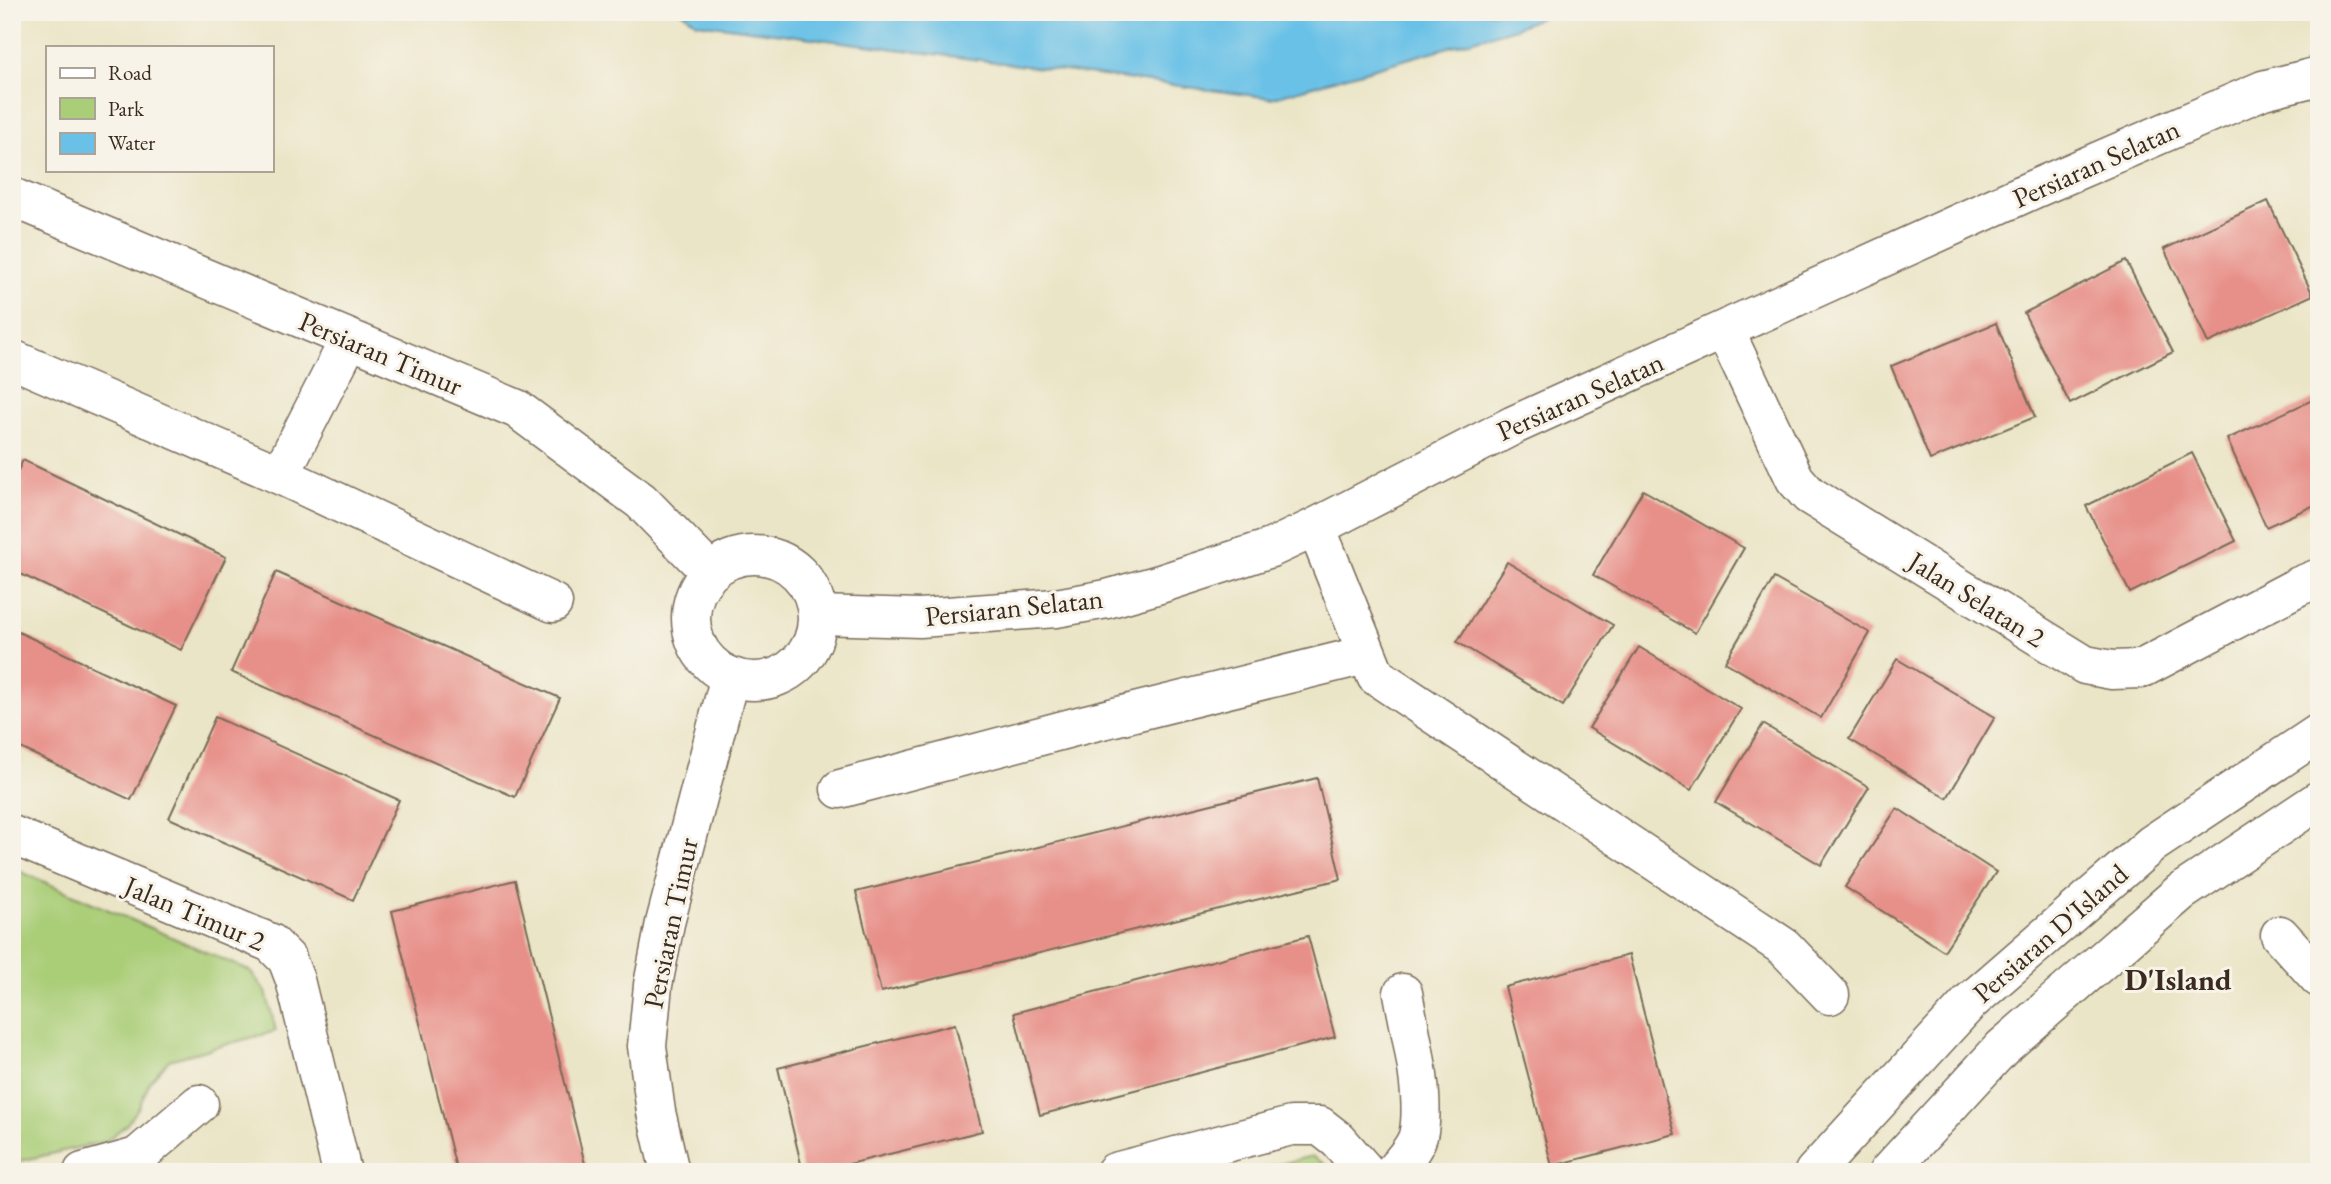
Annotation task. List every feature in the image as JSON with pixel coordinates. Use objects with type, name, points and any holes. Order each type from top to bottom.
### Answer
[{"type":"street","name":"Persiaran Selatan","points":[[818,615],[955,617],[1082,603],[1220,566],[1271,548],[1514,425],[2035,189],[2263,90],[2319,76]]},
{"type":"street","name":"Persiaran Timur","points":[[12,197],[517,409],[640,501],[710,572]]},
{"type":"street","name":"Jalan Selatan 2","points":[[1724,331],[1795,478],[1809,495],[2085,665],[2112,670],[2141,669],[2319,578]]},
{"type":"street","points":[[280,475],[348,340]]},
{"type":"street","points":[[12,359],[280,475],[553,603]]},
{"type":"street","points":[[1316,527],[1376,676],[1784,947],[1830,995]]},
{"type":"street","points":[[748,555],[768,556],[787,563],[803,577],[814,595],[818,615],[815,636],[806,655],[791,670],[771,679],[751,681],[730,677],[712,665],[698,650],[691,630],[691,609],[697,589],[710,572],[727,560],[748,555]]},
{"type":"street","points":[[840,789],[1086,724],[1366,655]]},
{"type":"street","name":"Persiaran Timur","points":[[670,1172],[656,1112],[647,1046],[653,985],[665,923],[730,677]]},
{"type":"street","name":"Persiaran D'Island","points":[[1814,1172],[1970,1002],[2152,844],[2319,733]]},
{"type":"street","name":"Persiaran D'Island","points":[[1888,1172],[2003,1048],[2181,892],[2319,800]]},
{"type":"street","name":"Jalan Timur 2","points":[[12,835],[271,943],[287,959],[295,979],[342,1172]]},
{"type":"street","points":[[2280,935],[2319,978]]},
{"type":"street","points":[[1392,1172],[1404,1160],[1418,1137],[1415,1057],[1403,993]]},
{"type":"street","points":[[83,1172],[136,1157],[199,1104]]},
{"type":"street","points":[[1115,1172],[1291,1126],[1320,1126],[1338,1140],[1366,1172]]},
{"type":"green space","points":[[12,868],[250,971],[266,992],[276,1031],[169,1060],[150,1081],[139,1107],[126,1125],[106,1141],[12,1163]]},
{"type":"green space","points":[[1312,1156],[1332,1168],[1332,1172],[1248,1172]]},
{"type":"water","points":[[682,12],[1554,12],[1515,28],[1271,98],[697,23]]},
{"type":"building","points":[[2268,201],[2313,295],[2208,343],[2164,249]]},
{"type":"building","points":[[2126,261],[2173,352],[2070,404],[2024,313]]},
{"type":"building","points":[[1996,323],[2035,417],[1930,460],[1891,366]]},
{"type":"building","points":[[2319,397],[2319,503],[2266,527],[2227,439]]},
{"type":"building","points":[[2192,453],[2236,541],[2130,593],[2086,506]]},
{"type":"building","points":[[23,460],[226,557],[181,650],[12,570],[12,483]]},
{"type":"building","points":[[1643,490],[1744,548],[1695,633],[1593,575]]},
{"type":"building","points":[[1507,562],[1613,625],[1563,706],[1457,642]]},
{"type":"building","points":[[276,572],[560,698],[515,797],[231,672]]},
{"type":"building","points":[[1774,578],[1870,633],[1821,718],[1725,662]]},
{"type":"building","points":[[12,629],[176,706],[131,800],[12,744]]},
{"type":"building","points":[[1639,647],[1741,709],[1691,790],[1589,728]]},
{"type":"building","points":[[1897,659],[1995,717],[1947,798],[1849,739]]},
{"type":"building","points":[[215,717],[399,800],[353,900],[169,818]]},
{"type":"building","points":[[1763,724],[1869,787],[1821,865],[1716,802]]},
{"type":"building","points":[[1317,778],[1341,879],[881,992],[856,892]]},
{"type":"building","points":[[1897,808],[1996,872],[1944,951],[1845,887]]},
{"type":"building","points":[[515,880],[587,1172],[457,1172],[392,911]]},
{"type":"building","points":[[1308,936],[1335,1037],[1040,1115],[1014,1013]]},
{"type":"building","points":[[1629,955],[1675,1134],[1552,1166],[1505,987]]},
{"type":"building","points":[[955,1024],[982,1131],[817,1172],[803,1172],[778,1068]]},
{"type":"district","name":"D'Island","points":[[2178,979]]}]
